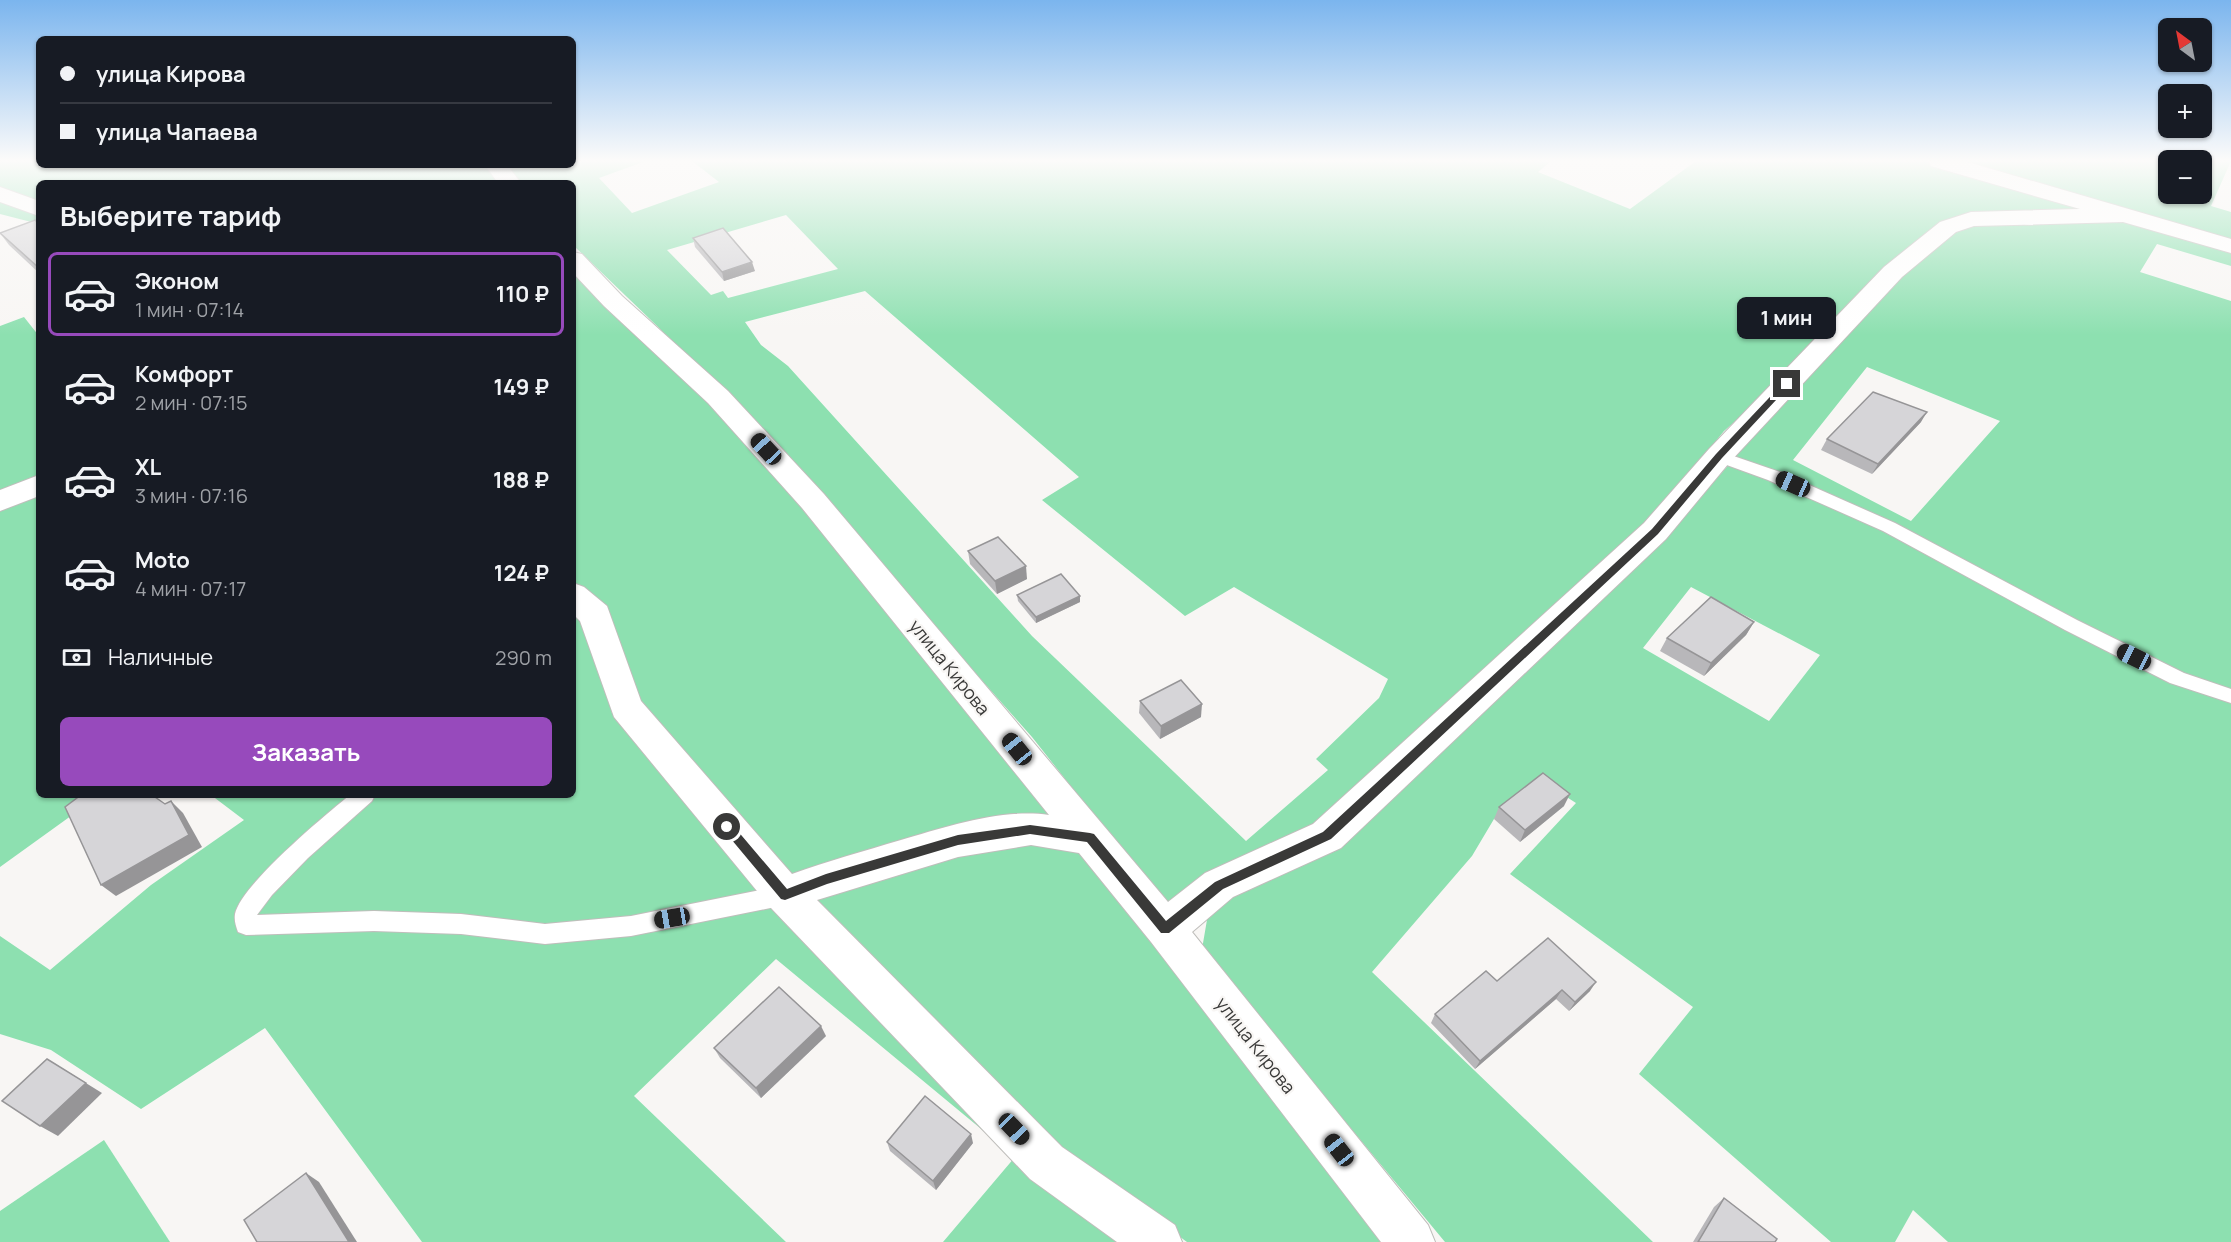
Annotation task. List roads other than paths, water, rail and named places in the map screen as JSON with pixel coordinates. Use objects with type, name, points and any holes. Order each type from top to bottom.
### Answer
[{"type":"street","points":[[1165,929],[1219,885],[1327,836],[1655,531],[1719,456],[1893,272],[1948,227],[1973,219]]},
{"type":"street","points":[[2139,219],[2231,246]]},
{"type":"street","name":"улица Кирова","points":[[576,262],[613,301],[718,397],[813,501],[1165,929],[1411,1242]]},
{"type":"street","points":[[0,501],[36,486]]},
{"type":"street","points":[[576,598],[595,615],[626,707],[785,895],[1046,1163],[1158,1242]]},
{"type":"street","points":[[785,895],[826,879],[958,840],[1030,829],[1090,838]]},
{"type":"lane","points":[[1719,456],[1774,476],[1889,527],[2071,625],[2177,678],[2231,696]]},
{"type":"lane","points":[[360,798],[270,883],[247,910],[246,925],[374,921],[461,924],[545,934],[631,926],[785,895]]}]
